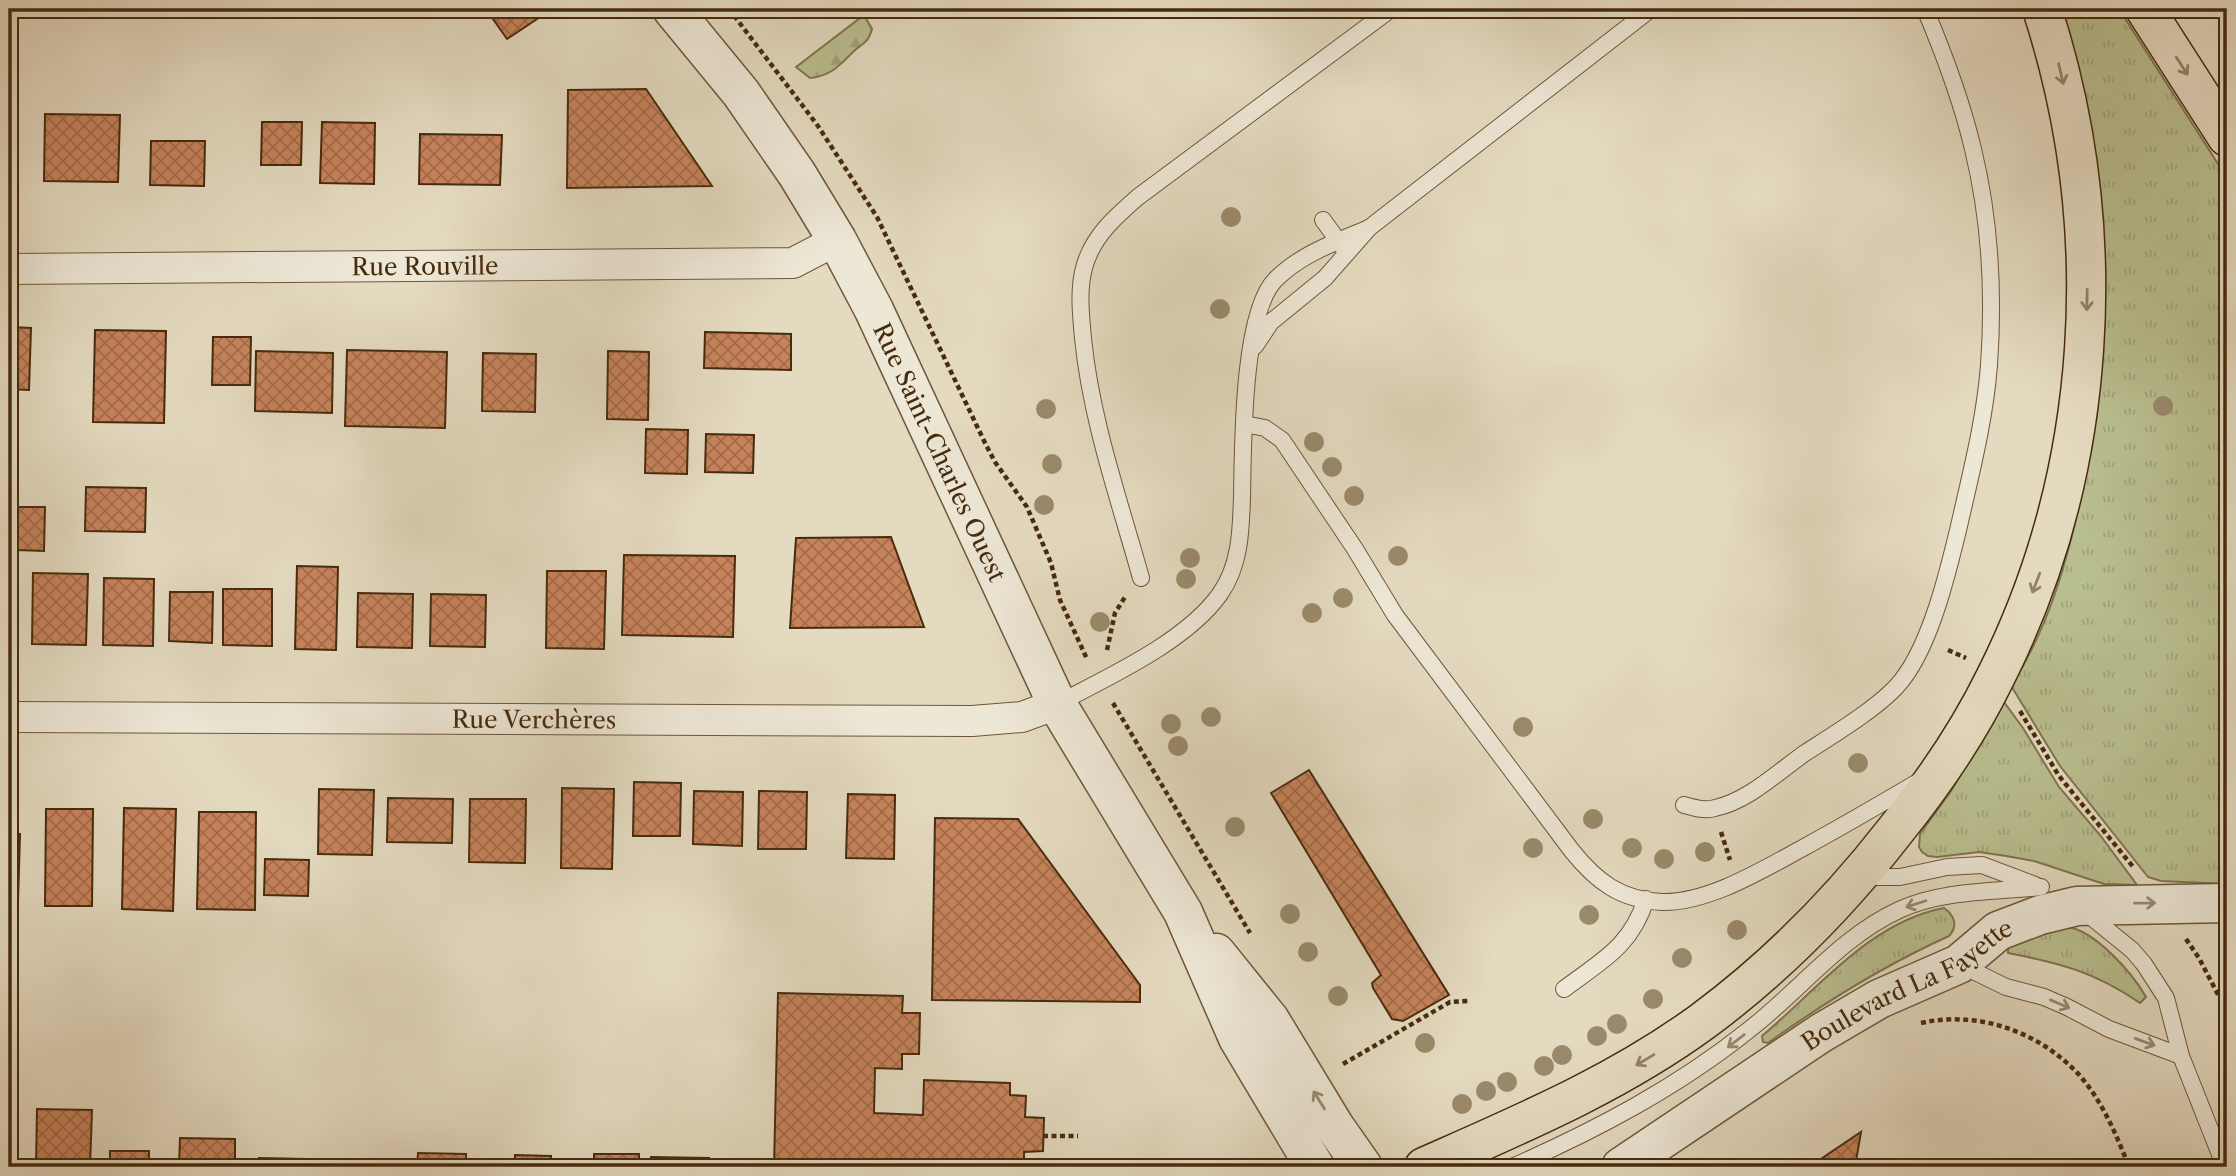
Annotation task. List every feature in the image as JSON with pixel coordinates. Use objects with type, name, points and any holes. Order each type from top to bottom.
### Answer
[{"type":"highway","points":[[1424,1167],[1575,1099],[1659,1052],[1769,969],[1858,877],[1920,801],[1994,680],[2033,592],[2057,519],[2077,424],[2086,326],[2085,231],[2077,165],[2066,99],[2042,9]]},
{"type":"highway","points":[[2145,9],[2227,137]]},
{"type":"street","name":"Rue Saint-Charles Ouest","points":[[672,9],[716,60],[755,112],[837,240],[874,310],[1057,704],[1183,912],[1238,1038],[1315,1167]]},
{"type":"street","name":"Rue Rouville","points":[[9,269],[793,263],[837,240]]},
{"type":"street","name":"Rue Verchères","points":[[9,717],[972,721],[1022,717],[1057,704]]},
{"type":"street","name":"Boulevard La Fayette","points":[[1628,1165],[1838,1023],[1879,999],[1959,964],[1998,931],[2039,915],[2077,906],[2227,903]]},
{"type":"street","name":"Rue Saint-Charles Ouest","points":[[1183,912],[1270,1020],[1363,1167]]},
{"type":"lane","points":[[1141,578],[1099,429],[1085,354],[1081,290],[1083,269],[1090,250],[1102,231],[1138,197],[1391,9]]},
{"type":"lane","points":[[1057,704],[1156,649],[1200,616],[1220,594],[1233,569],[1239,542],[1244,424],[1251,354],[1259,307],[1270,286],[1308,254],[1342,247],[1369,228],[1651,9]]},
{"type":"lane","points":[[1684,805],[1700,809],[1714,808],[1743,796],[1854,720],[1902,681],[1924,640],[1951,561],[1984,410],[1991,317],[1989,271],[1982,192],[1974,150],[1925,9]]},
{"type":"lane","points":[[1323,220],[1342,247]]},
{"type":"lane","points":[[1251,354],[1256,341],[1271,322],[1325,278],[1342,247]]},
{"type":"lane","points":[[1244,424],[1275,433],[1292,453],[1395,615],[1587,870],[1606,886],[1646,900],[1673,902],[1690,899],[1738,881],[1941,769]]},
{"type":"lane","points":[[1858,877],[1899,877],[1947,867],[1982,864],[2040,887],[2077,906],[2118,937],[2150,971],[2166,998],[2181,1056],[2225,1167]]},
{"type":"lane","points":[[1512,1167],[1620,1115],[1690,1073],[1753,1027],[1846,945],[1900,909],[1936,898],[2040,887]]},
{"type":"lane","points":[[1564,989],[1613,952],[1628,937],[1636,926],[1646,900]]},
{"type":"lane","points":[[1959,964],[2006,987],[2043,997],[2109,1029],[2181,1056]]},
{"type":"path","points":[[1100,656],[1108,648],[1111,626],[1119,603],[1141,578]]},
{"type":"path","points":[[1942,648],[1973,661]]},
{"type":"path","points":[[1110,700],[1183,821]]},
{"type":"path","points":[[2017,706],[2059,776],[2137,873]]},
{"type":"path","points":[[1720,831],[1731,861]]},
{"type":"path","points":[[2185,938],[2199,958],[2227,1013]]},
{"type":"path","points":[[1343,1064],[1450,1002],[1468,1001]]},
{"type":"path","points":[[1423,1010],[1426,1016]]},
{"type":"path","points":[[1918,1024],[1959,1018],[1980,1021],[2015,1030],[2040,1044],[2062,1059],[2082,1078],[2101,1106],[2129,1167]]},
{"type":"path","points":[[1043,1136],[1078,1136]]},
{"type":"green space","points":[[2061,9],[2119,9],[2227,178],[2227,884],[2161,881],[2148,877],[2060,766],[2012,684],[2045,620],[2068,552],[2092,443],[2100,381],[2104,256],[2099,194],[2091,132]]},
{"type":"green space","points":[[864,15],[872,29],[869,37],[835,69],[810,78],[796,67]]},
{"type":"green space","points":[[2004,702],[2059,787],[2100,835],[2137,885],[2104,884],[2034,861],[2006,856],[1979,852],[1937,857],[1922,852],[1919,847],[1920,834],[1951,791]]},
{"type":"green space","points":[[1944,908],[1954,921],[1954,929],[1949,936],[1879,972],[1811,1013],[1768,1043],[1763,1042],[1762,1036],[1869,942],[1892,927]]},
{"type":"green space","points":[[2067,927],[2078,930],[2101,944],[2123,966],[2146,997],[2140,1003],[2124,992],[2077,970],[2008,953],[2008,947]]},
{"type":"building","points":[[486,9],[552,9],[507,39]]},
{"type":"building","points":[[646,89],[712,186],[567,188],[568,90]]},
{"type":"building","points":[[45,114],[120,115],[118,182],[44,181]]},
{"type":"building","points":[[262,122],[302,122],[301,165],[261,165]]},
{"type":"building","points":[[322,122],[375,123],[374,184],[320,183]]},
{"type":"building","points":[[9,131],[14,131],[13,189],[9,188]]},
{"type":"building","points":[[420,134],[502,135],[500,185],[419,184]]},
{"type":"building","points":[[151,141],[205,141],[204,186],[150,185]]},
{"type":"building","points":[[9,327],[31,328],[29,390],[9,389]]},
{"type":"building","points":[[95,330],[166,331],[164,423],[93,422]]},
{"type":"building","points":[[705,332],[791,334],[791,370],[704,368]]},
{"type":"building","points":[[213,337],[251,337],[250,385],[212,385]]},
{"type":"building","points":[[347,350],[447,352],[445,428],[345,426]]},
{"type":"building","points":[[256,351],[333,353],[332,413],[255,411]]},
{"type":"building","points":[[608,351],[649,352],[648,420],[607,419]]},
{"type":"building","points":[[483,353],[536,354],[535,412],[482,411]]},
{"type":"building","points":[[646,429],[688,430],[687,474],[645,473]]},
{"type":"building","points":[[706,434],[754,435],[753,473],[705,472]]},
{"type":"building","points":[[86,487],[146,488],[145,532],[85,531]]},
{"type":"building","points":[[18,507],[45,507],[44,551],[17,550]]},
{"type":"building","points":[[891,537],[924,627],[790,628],[796,538]]},
{"type":"building","points":[[624,555],[735,556],[733,637],[622,635]]},
{"type":"building","points":[[297,566],[338,567],[336,650],[295,649]]},
{"type":"building","points":[[547,571],[606,571],[604,649],[546,648]]},
{"type":"building","points":[[33,573],[88,574],[86,645],[32,644]]},
{"type":"building","points":[[104,578],[154,579],[153,646],[103,645]]},
{"type":"building","points":[[223,589],[272,589],[272,646],[223,645]]},
{"type":"building","points":[[170,592],[213,592],[212,643],[169,641]]},
{"type":"building","points":[[358,593],[413,594],[412,648],[357,647]]},
{"type":"building","points":[[431,594],[486,595],[485,647],[430,646]]},
{"type":"building","points":[[1309,770],[1449,995],[1403,1021],[1392,1019],[1373,988],[1372,983],[1381,975],[1271,793]]},
{"type":"building","points":[[634,782],[681,783],[680,836],[633,836]]},
{"type":"building","points":[[562,788],[614,789],[612,869],[561,868]]},
{"type":"building","points":[[319,789],[374,790],[372,855],[318,854]]},
{"type":"building","points":[[694,791],[743,792],[742,846],[693,844]]},
{"type":"building","points":[[759,791],[807,792],[806,849],[758,849]]},
{"type":"building","points":[[848,794],[895,795],[894,859],[846,858]]},
{"type":"building","points":[[388,798],[453,799],[452,843],[387,842]]},
{"type":"building","points":[[470,799],[526,799],[525,863],[469,862]]},
{"type":"building","points":[[124,808],[176,809],[173,911],[122,909]]},
{"type":"building","points":[[46,809],[93,809],[92,906],[45,906]]},
{"type":"building","points":[[199,812],[256,812],[255,910],[197,909]]},
{"type":"building","points":[[935,818],[1018,819],[1140,985],[1140,1002],[932,1000]]},
{"type":"building","points":[[9,834],[20,834],[18,902],[9,901]]},
{"type":"building","points":[[265,859],[309,860],[308,896],[264,895]]},
{"type":"building","points":[[778,993],[903,996],[902,1013],[920,1013],[919,1054],[902,1054],[902,1069],[875,1068],[874,1113],[923,1115],[924,1080],[1010,1083],[1010,1095],[1026,1096],[1025,1117],[1044,1118],[1043,1151],[1024,1152],[1024,1167],[774,1167]]},
{"type":"building","points":[[37,1109],[92,1110],[90,1167],[36,1167]]},
{"type":"building","points":[[1861,1132],[1855,1167],[1809,1167]]},
{"type":"building","points":[[180,1138],[235,1139],[235,1167],[179,1167]]},
{"type":"building","points":[[110,1151],[149,1151],[149,1167],[110,1167]]},
{"type":"building","points":[[418,1153],[466,1154],[466,1167],[417,1167]]},
{"type":"building","points":[[594,1154],[639,1154],[639,1167],[594,1167]]},
{"type":"building","points":[[515,1155],[551,1156],[551,1167],[514,1167]]},
{"type":"building","points":[[651,1157],[709,1158],[709,1167],[651,1167]]},
{"type":"building","points":[[259,1158],[306,1159],[306,1167],[259,1167]]},
{"type":"building","points":[[335,1163],[389,1163],[389,1167],[335,1167]]}]
